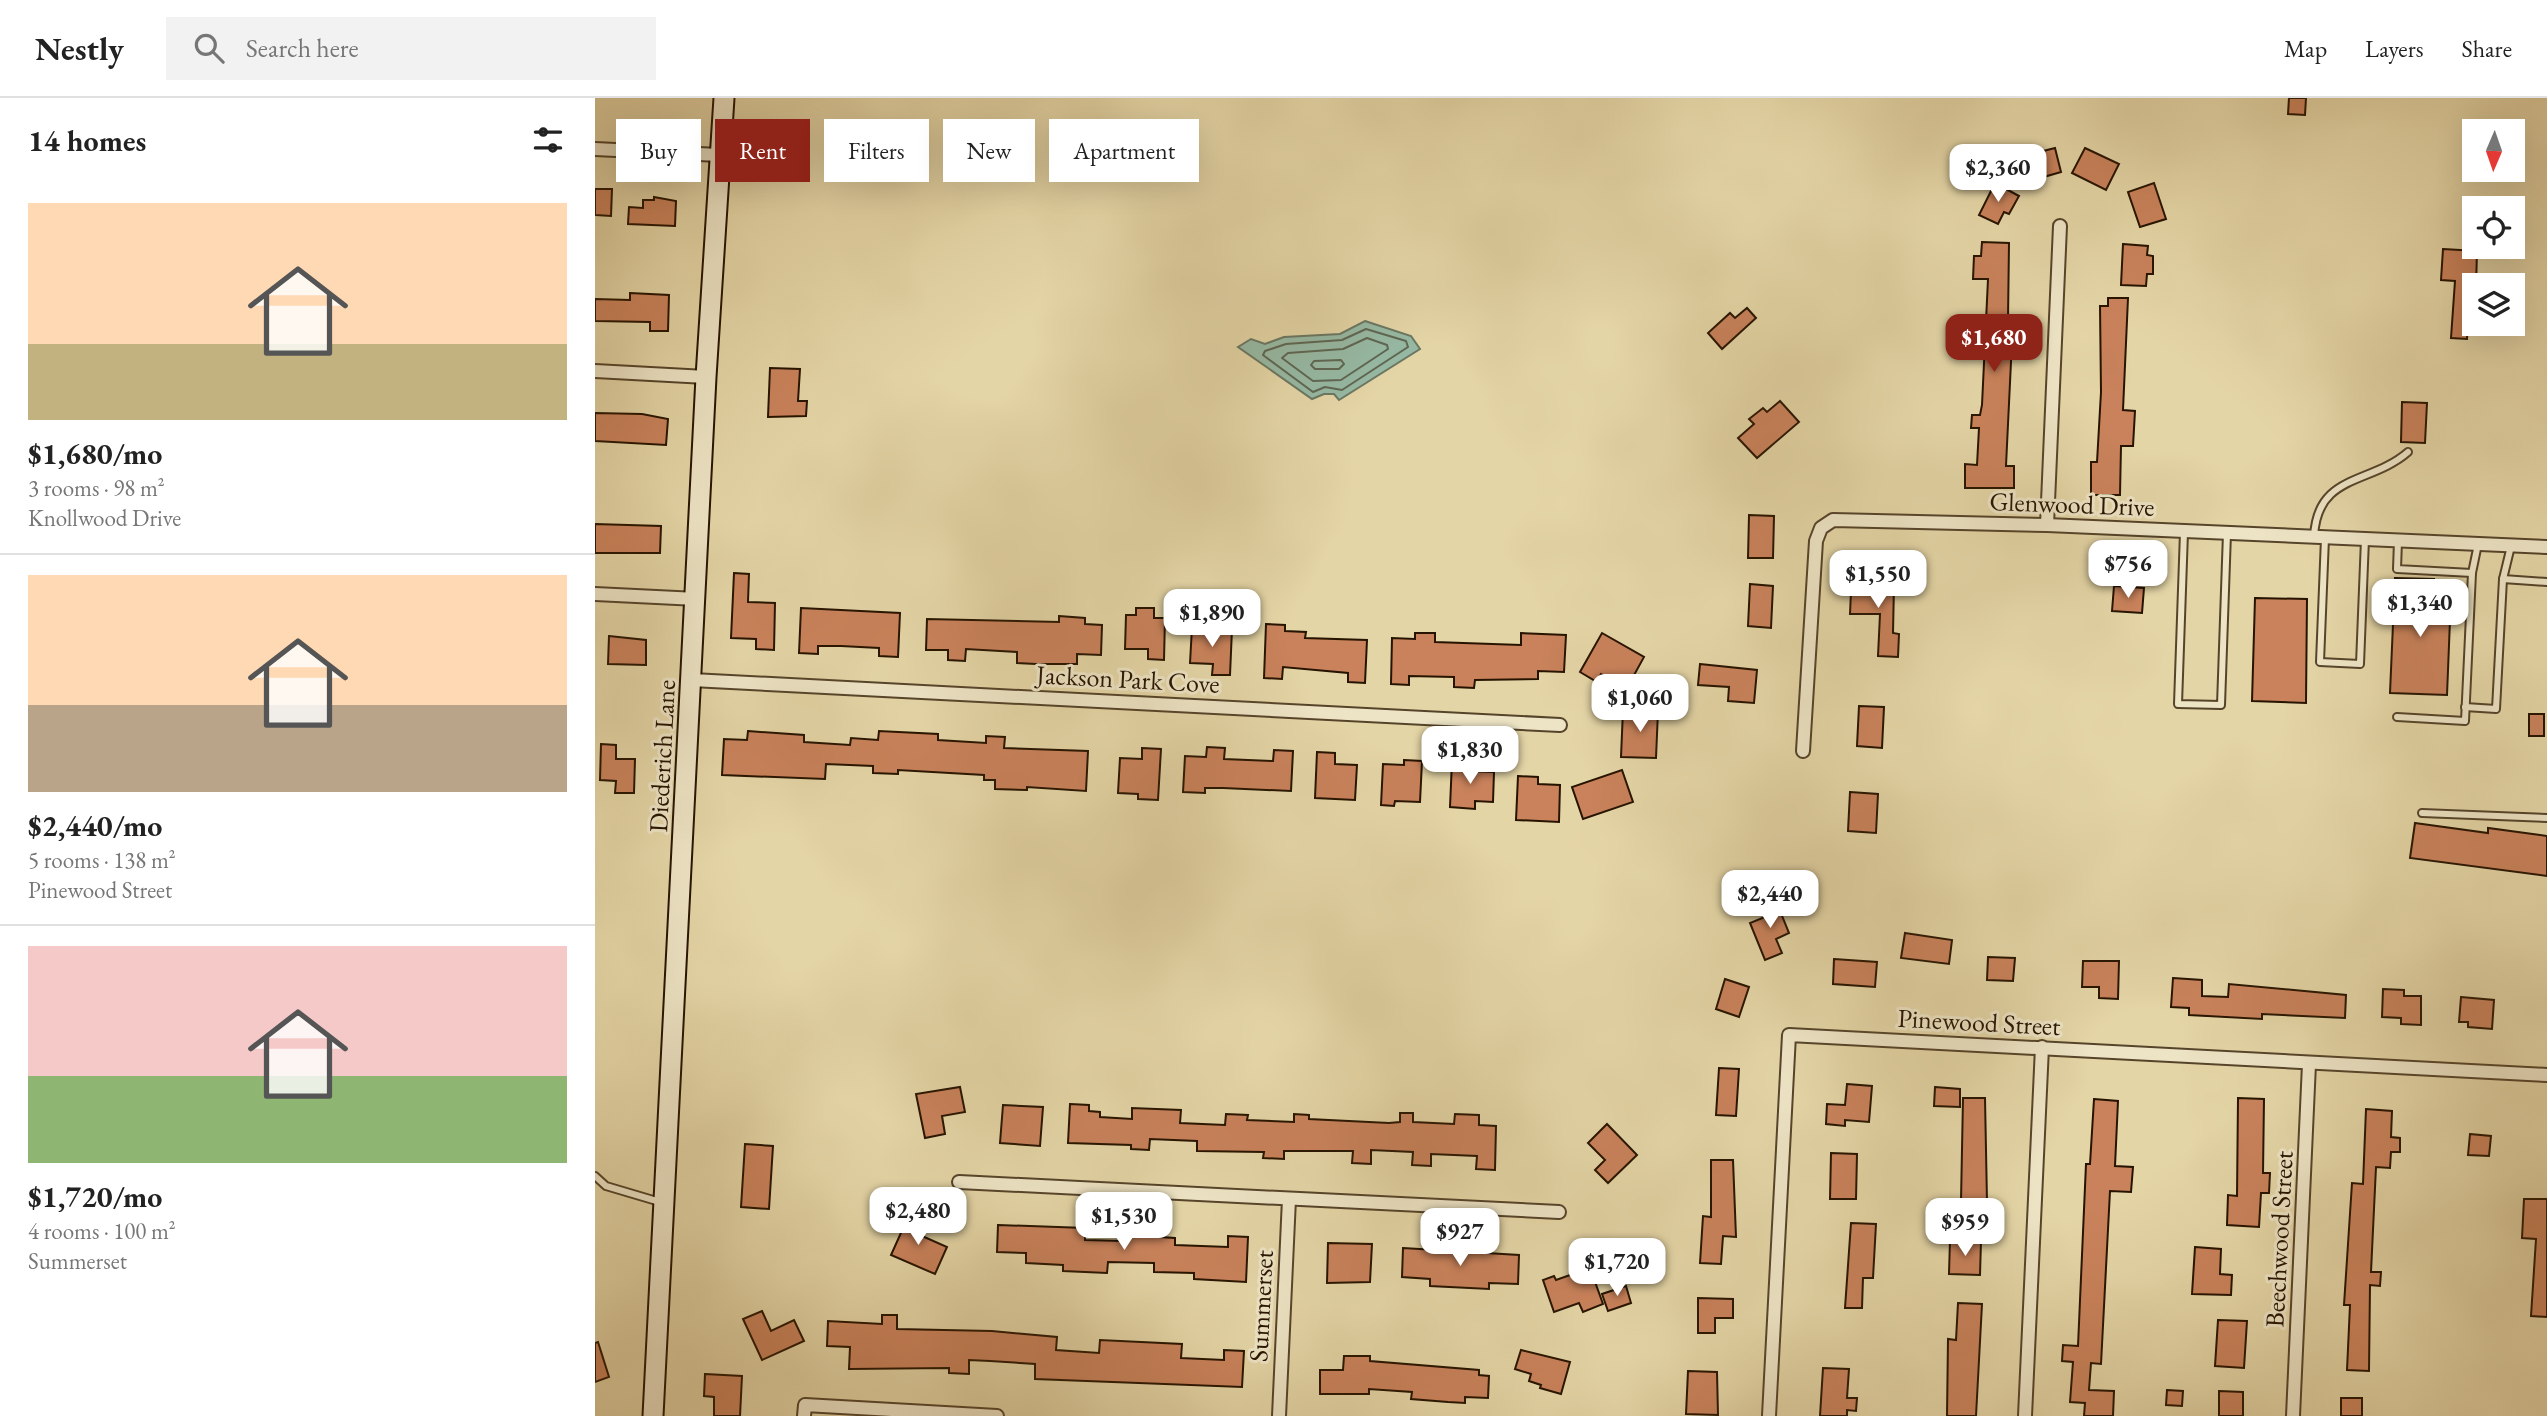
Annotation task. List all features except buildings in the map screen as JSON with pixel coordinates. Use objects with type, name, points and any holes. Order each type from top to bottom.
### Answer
[{"type":"street","name":"Diederich Lane","points":[[722,119],[724,98]]},
{"type":"street","points":[[595,149],[715,155]]},
{"type":"street","name":"Diederich Lane","points":[[653,1416],[697,599],[705,377],[717,182]]},
{"type":"street","points":[[2047,525],[2060,226]]},
{"type":"street","points":[[595,371],[705,377]]},
{"type":"street","name":"Glenwood Drive","points":[[1803,751],[1816,541],[1826,523],[1850,518],[2547,547]]},
{"type":"street","points":[[595,594],[697,599]]},
{"type":"street","name":"Jackson Park Cove","points":[[692,680],[1560,725]]},
{"type":"street","name":"Pinewood Street","points":[[1769,1416],[1789,1035],[2042,1047],[2309,1064],[2547,1074]]},
{"type":"street","points":[[2025,1416],[2042,1047]]},
{"type":"street","name":"Beechwood Street","points":[[2293,1416],[2309,1064]]},
{"type":"street","points":[[959,1182],[1559,1212]]},
{"type":"street","name":"Summerset","points":[[1279,1416],[1289,1199]]},
{"type":"street","points":[[804,1416],[805,1405],[997,1416]]},
{"type":"lane","points":[[2365,540],[2360,664],[2320,662],[2320,537],[2315,516],[2323,500],[2353,480],[2408,452]]},
{"type":"lane","points":[[2183,531],[2178,704],[2221,705],[2227,533]]},
{"type":"lane","points":[[2398,541],[2397,569],[2472,573]]},
{"type":"lane","points":[[2397,717],[2465,721],[2472,573],[2478,544]]},
{"type":"lane","points":[[2465,707],[2496,709],[2503,579],[2512,545]]},
{"type":"lane","points":[[2503,579],[2547,582]]},
{"type":"lane","points":[[2422,813],[2547,818]]},
{"type":"lane","points":[[595,1176],[606,1186],[665,1204]]},
{"type":"water","points":[[1365,321],[1411,336],[1420,349],[1339,400],[1334,394],[1324,394],[1312,399],[1238,347],[1251,339],[1265,344],[1284,337],[1340,334]]}]
